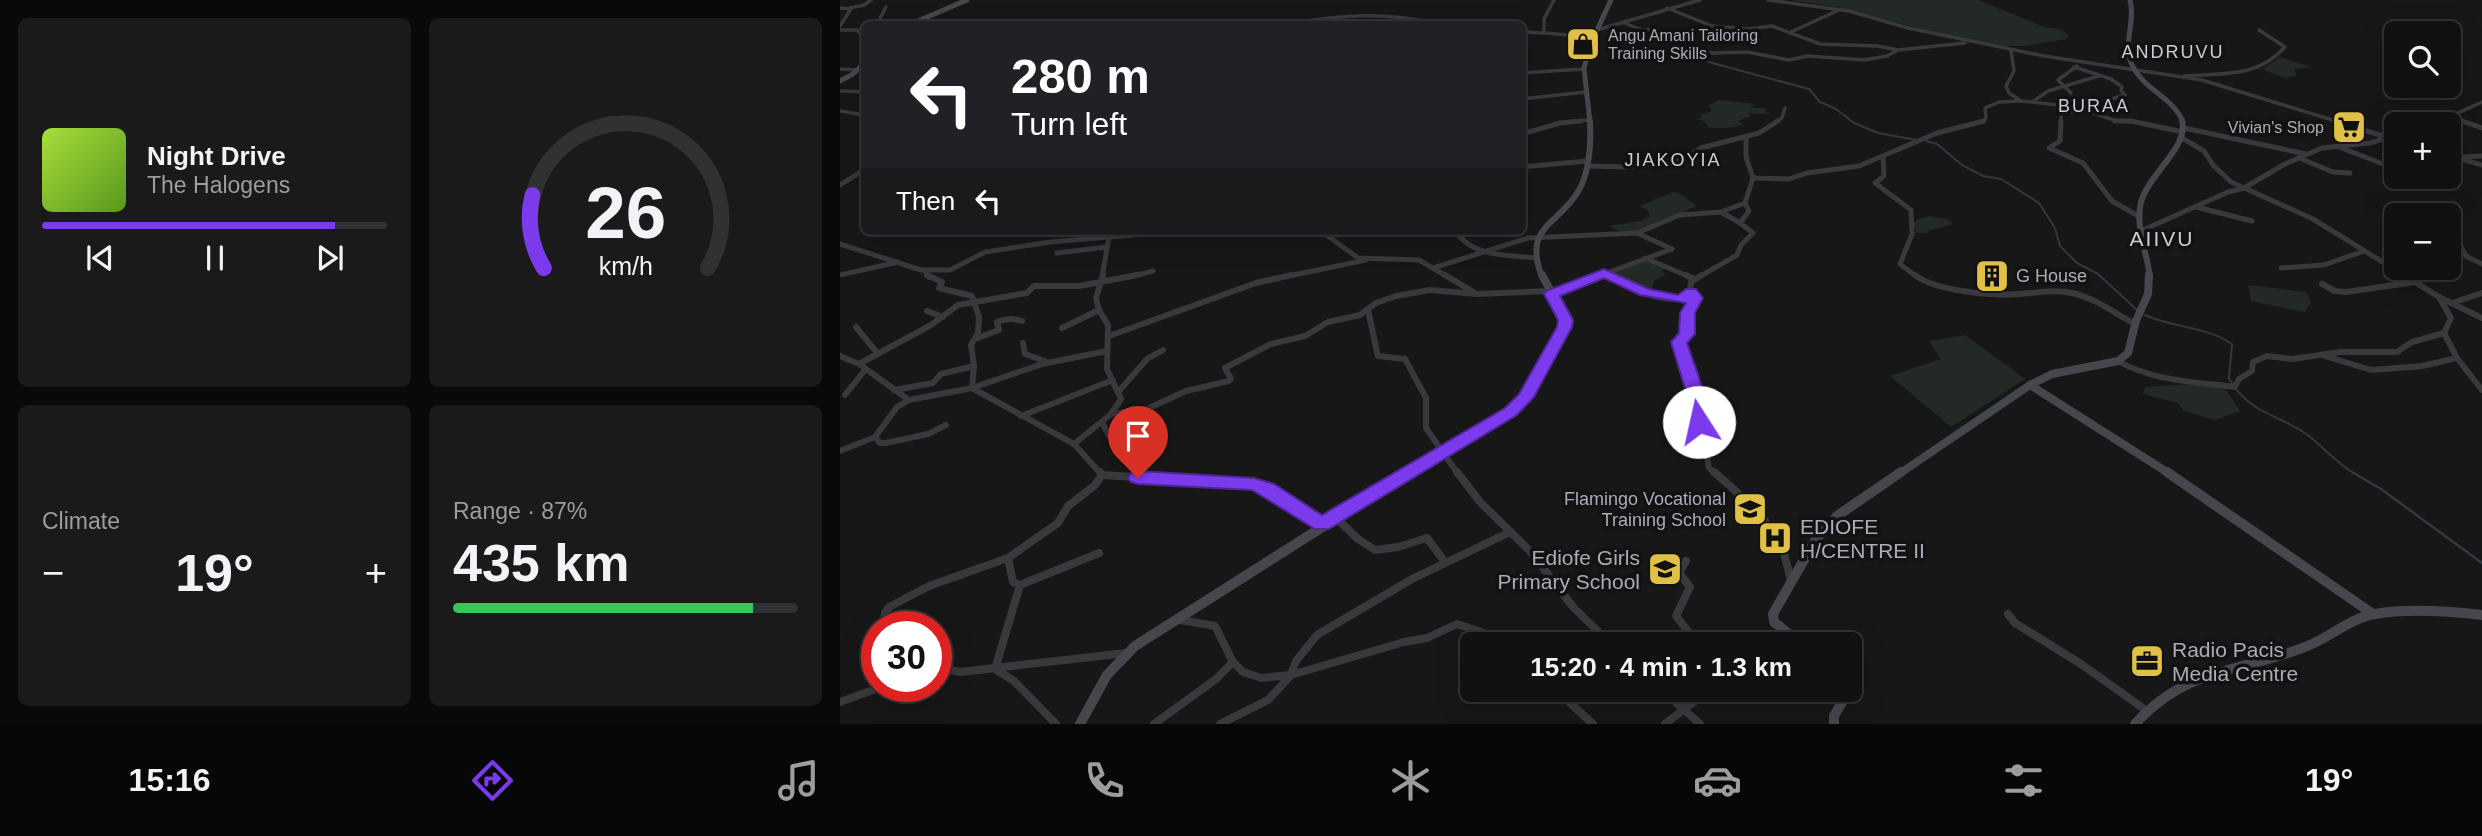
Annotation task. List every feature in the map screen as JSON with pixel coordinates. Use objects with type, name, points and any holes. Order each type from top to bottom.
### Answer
[{"type":"street","points":[[840,8],[864,5],[871,0]]},
{"type":"street","points":[[918,21],[967,0]]},
{"type":"street","points":[[1544,33],[1544,19],[1554,0]]},
{"type":"street","points":[[1080,724],[1098,688],[1128,652],[1322,524],[1441,451],[1495,423],[1525,397],[1565,327],[1566,320],[1541,276],[1537,238],[1576,199],[1591,141],[1584,69],[1592,37],[1600,29],[1611,0]]},
{"type":"street","points":[[1600,29],[1700,0]]},
{"type":"street","points":[[1768,0],[1841,9],[1970,42],[2226,86],[2384,137]]},
{"type":"street","points":[[2130,0],[2135,11],[2129,40],[2133,69],[2178,111],[2183,133],[2204,151],[2227,180],[2313,219],[2439,297],[2482,318]]},
{"type":"street","points":[[879,21],[886,7]]},
{"type":"street","points":[[850,8],[840,28],[857,30],[861,34]]},
{"type":"street","points":[[1667,8],[1713,26],[1749,29],[1770,26],[1791,32],[1804,40],[1827,45],[1877,46],[1898,50],[1970,42]]},
{"type":"street","points":[[1791,32],[1841,9]]},
{"type":"street","points":[[1311,21],[1372,12],[1422,21]]},
{"type":"street","points":[[1622,22],[1642,30],[1656,29],[1684,43],[1717,54],[1739,52],[1779,56],[1789,60],[1808,56],[1864,60],[1887,56],[1898,50]]},
{"type":"street","points":[[2179,76],[2253,70],[2269,64],[2285,47],[2259,30]]},
{"type":"street","points":[[1526,32],[1592,37]]},
{"type":"street","points":[[2011,50],[2014,71],[2006,86],[2009,93],[2021,101]]},
{"type":"street","points":[[2071,93],[2058,80],[2081,63]]},
{"type":"street","points":[[840,81],[861,66]]},
{"type":"street","points":[[2074,67],[2117,82],[2125,95],[2085,106],[2081,108],[2083,111]]},
{"type":"street","points":[[840,69],[858,70]]},
{"type":"street","points":[[1526,73],[1584,69]]},
{"type":"street","points":[[2032,102],[2044,91],[2099,76]]},
{"type":"street","points":[[840,91],[861,92]]},
{"type":"street","points":[[1526,99],[1585,92]]},
{"type":"street","points":[[1753,178],[1789,179],[1807,173],[1859,166],[1937,133],[1983,123],[1986,118],[1984,109],[1999,102],[2032,102],[2065,106],[2061,113],[2060,141],[2049,148],[2083,163],[2112,201],[2140,217]]},
{"type":"street","points":[[2461,112],[2482,102]]},
{"type":"street","points":[[1526,167],[1587,163],[1628,167],[1679,159],[1701,148],[1746,137],[1778,121],[1785,113],[1784,108]]},
{"type":"street","points":[[840,111],[861,115]]},
{"type":"street","points":[[2061,113],[2083,111],[2116,121],[2131,121],[2183,133],[2308,154]]},
{"type":"street","points":[[1526,133],[1588,120]]},
{"type":"street","points":[[2461,121],[2482,128]]},
{"type":"street","points":[[1786,632],[1774,622],[1773,614],[1815,539],[1837,516],[2030,385],[2052,374],[2118,362],[2129,353],[2135,324],[2145,305],[2150,283],[2141,231],[2143,198],[2183,133]]},
{"type":"street","points":[[1740,223],[1749,211],[1745,203],[1753,178],[1746,157],[1746,137]]},
{"type":"street","points":[[2141,231],[2244,188],[2308,154],[2337,146],[2384,139]]},
{"type":"street","points":[[2337,146],[2384,164]]},
{"type":"street","points":[[1883,156],[1884,176],[1875,183],[1910,210],[1913,222],[1912,240],[1899,264],[1924,283],[1938,288],[2017,294],[2046,290],[2075,293],[2135,324]]},
{"type":"street","points":[[2461,158],[2482,156]]},
{"type":"street","points":[[2299,158],[2333,172],[2350,173]]},
{"type":"street","points":[[2461,159],[2482,165]]},
{"type":"street","points":[[840,185],[861,172]]},
{"type":"street","points":[[1433,268],[1528,238],[1637,233],[1689,213],[1721,212],[1745,203]]},
{"type":"street","points":[[2195,207],[2252,221]]},
{"type":"street","points":[[1721,212],[1753,233],[1741,245],[1739,253],[1694,279],[1690,286],[1695,301],[1687,313],[1687,334],[1679,342],[1696,398],[1706,458],[1715,475],[1752,505],[1779,540],[1791,582]]},
{"type":"street","points":[[1111,415],[1147,408],[1186,391],[1229,381],[1231,379],[1225,368],[1232,362],[1278,342],[1305,336],[1321,325],[1353,318],[1384,300],[1419,291],[1477,294],[1550,292],[1672,248],[1637,233]]},
{"type":"street","points":[[840,244],[925,271],[956,268],[993,250],[1101,235]]},
{"type":"street","points":[[1074,444],[1111,415],[1120,403],[1119,391],[1107,369],[1110,336],[1107,323],[1098,310],[1096,298],[1108,235]]},
{"type":"street","points":[[1327,235],[1346,247],[1353,256],[1366,260]]},
{"type":"street","points":[[1458,235],[1465,244],[1481,251],[1537,258]]},
{"type":"street","points":[[1056,253],[1107,247]]},
{"type":"street","points":[[2461,247],[2466,256],[2482,264]]},
{"type":"street","points":[[2281,268],[2314,268],[2364,251]]},
{"type":"street","points":[[1110,336],[1267,280],[1384,257],[1415,259],[1477,294]]},
{"type":"street","points":[[1645,258],[1694,279]]},
{"type":"street","points":[[840,275],[900,262]]},
{"type":"street","points":[[925,271],[928,277],[942,282],[940,288],[971,295],[979,317],[975,339],[971,345],[974,366],[972,388]]},
{"type":"street","points":[[845,395],[862,367],[943,317],[949,310],[972,302],[1027,293],[1034,286],[1100,284],[1153,271]]},
{"type":"street","points":[[1604,273],[1645,292],[1674,299],[1680,299],[1691,292]]},
{"type":"street","points":[[2322,284],[2346,292],[2415,282]]},
{"type":"street","points":[[2452,303],[2482,293]]},
{"type":"street","points":[[2118,362],[2140,372],[2176,380],[2235,387],[2239,379],[2252,371],[2253,362],[2264,356],[2292,359],[2341,352],[2397,352],[2412,342],[2444,333],[2451,318],[2439,297]]},
{"type":"street","points":[[1062,328],[1098,310]]},
{"type":"street","points":[[1368,310],[1378,356],[1408,361],[1426,398],[1426,428],[1441,451],[1480,502],[1556,582],[1573,607],[1599,632]]},
{"type":"street","points":[[927,311],[943,317]]},
{"type":"street","points":[[975,339],[999,330],[997,322],[1003,319],[1022,321]]},
{"type":"street","points":[[856,327],[878,355]]},
{"type":"street","points":[[2444,333],[2457,358],[2482,390]]},
{"type":"street","points":[[1023,344],[1030,358],[1054,361]]},
{"type":"street","points":[[1119,391],[1147,359],[1163,350]]},
{"type":"street","points":[[840,451],[875,437],[897,407],[909,400],[972,388],[1054,361],[1107,351]]},
{"type":"street","points":[[840,356],[862,367],[909,400]]},
{"type":"street","points":[[2324,356],[2368,370],[2431,365],[2457,358]]},
{"type":"street","points":[[894,390],[931,384],[941,374],[974,366]]},
{"type":"street","points":[[1021,416],[1113,380]]},
{"type":"street","points":[[2030,385],[2161,468],[2373,614]]},
{"type":"street","points":[[972,388],[1074,444],[1102,475],[1254,484],[1267,489],[1322,524]]},
{"type":"street","points":[[1102,422],[1109,436]]},
{"type":"street","points":[[875,437],[880,443],[886,443],[928,434],[946,425]]},
{"type":"street","points":[[886,611],[929,586],[1008,558],[1058,523],[1068,506],[1094,486],[1102,475]]},
{"type":"street","points":[[1335,517],[1375,550],[1427,538],[1445,562]]},
{"type":"street","points":[[1220,724],[1268,700],[1291,675],[1296,661],[1317,635],[1445,562],[1510,532]]},
{"type":"street","points":[[1008,558],[1013,582],[1020,585],[1099,553]]},
{"type":"street","points":[[1686,562],[1679,573],[1690,587],[1676,616],[1689,632]]},
{"type":"street","points":[[995,669],[1020,585]]},
{"type":"street","points":[[2135,724],[2147,711],[2192,680],[2310,645],[2373,614],[2433,611],[2482,615]]},
{"type":"street","points":[[2008,614],[2015,623],[2081,664],[2147,711]]},
{"type":"street","points":[[1178,619],[1215,626],[1233,662],[1243,671],[1261,678],[1291,675],[1416,641],[1457,624],[1481,632]]},
{"type":"street","points":[[952,670],[995,669],[1128,652]]},
{"type":"street","points":[[1154,724],[1216,679],[1233,662]]},
{"type":"street","points":[[995,669],[1018,681],[1047,718],[1056,724]]},
{"type":"street","points":[[840,702],[861,694]]},
{"type":"street","points":[[1569,702],[1593,724]]},
{"type":"street","points":[[1677,702],[1700,724]]},
{"type":"street","points":[[1665,724],[1694,702]]},
{"type":"street","points":[[1834,724],[1843,702]]},
{"type":"shaded area","points":[[1790,0],[1978,0],[2047,28],[2060,29],[2069,35],[2066,39],[2023,46],[1998,46],[1928,31],[1844,8]]},
{"type":"shaded area","points":[[2280,57],[2311,67],[2295,69],[2296,76],[2285,78],[2262,69]]},
{"type":"shaded area","points":[[1719,100],[1755,104],[1750,107],[1767,109],[1765,112],[1771,114],[1748,113],[1751,116],[1738,121],[1743,124],[1739,126],[1708,127],[1705,122],[1697,119],[1702,117],[1700,115],[1712,111],[1708,106]]},
{"type":"shaded area","points":[[1673,192],[1679,193],[1697,206],[1642,230],[1620,231],[1609,226],[1641,221],[1650,216],[1648,210],[1639,206]]},
{"type":"shaded area","points":[[1930,216],[1947,219],[1953,224],[1928,231],[1929,233],[1915,233],[1916,228],[1910,226],[1918,219]]},
{"type":"shaded area","points":[[1647,260],[1665,267],[1661,272],[1667,274],[1654,281],[1652,288],[1645,290],[1608,273]]},
{"type":"shaded area","points":[[2248,285],[2306,292],[2311,302],[2305,312],[2251,301]]},
{"type":"shaded area","points":[[1965,335],[2025,379],[1951,427],[1890,376],[1941,359],[1929,341]]},
{"type":"shaded area","points":[[2206,383],[2227,391],[2240,411],[2215,420],[2184,411],[2178,403],[2143,394],[2145,387]]},
{"type":"waterway","points":[[1679,54],[1809,89],[1820,102],[1836,109],[1854,123],[1878,133],[1917,140]]},
{"type":"waterway","points":[[1926,141],[1937,144],[1962,165],[1983,176],[2001,179],[2039,203],[2055,228],[2060,246],[2077,263],[2098,274],[2137,310]]},
{"type":"waterway","points":[[2145,315],[2200,330],[2232,344],[2229,379],[2233,384]]},
{"type":"waterway","points":[[2237,390],[2253,405],[2309,436],[2353,473]]},
{"type":"waterway","points":[[2353,473],[2381,489],[2482,563]]},
{"type":"place","name":"Angu Amani Tailoring Training Skills","points":[[1583,44]]},
{"type":"place","name":"Vivian's Shop","points":[[2349,127]]},
{"type":"place","name":"G House","points":[[1992,276]]},
{"type":"place","name":"Flamingo Vocational Training School","points":[[1750,509]]},
{"type":"place","name":"EDIOFE H/CENTRE II","points":[[1775,538]]},
{"type":"place","name":"Ediofe Girls Primary School","points":[[1665,569]]},
{"type":"place","name":"Radio Pacis Media Centre","points":[[2147,661]]},
{"type":"district","name":"ANDRUVU","points":[[2173,52]]},
{"type":"district","name":"BURAA","points":[[2094,106]]},
{"type":"district","name":"JIAKOYIA","points":[[1673,160]]},
{"type":"district","name":"AIIVU","points":[[2162,238]]},
{"type":"route","points":[[1138,478],[1254,484],[1267,489],[1322,524],[1511,411],[1533,385],[1565,327],[1566,320],[1551,294],[1604,273],[1645,292],[1680,299],[1691,292],[1695,298],[1687,313],[1687,334],[1679,342],[1696,398],[1699,422]]}]
